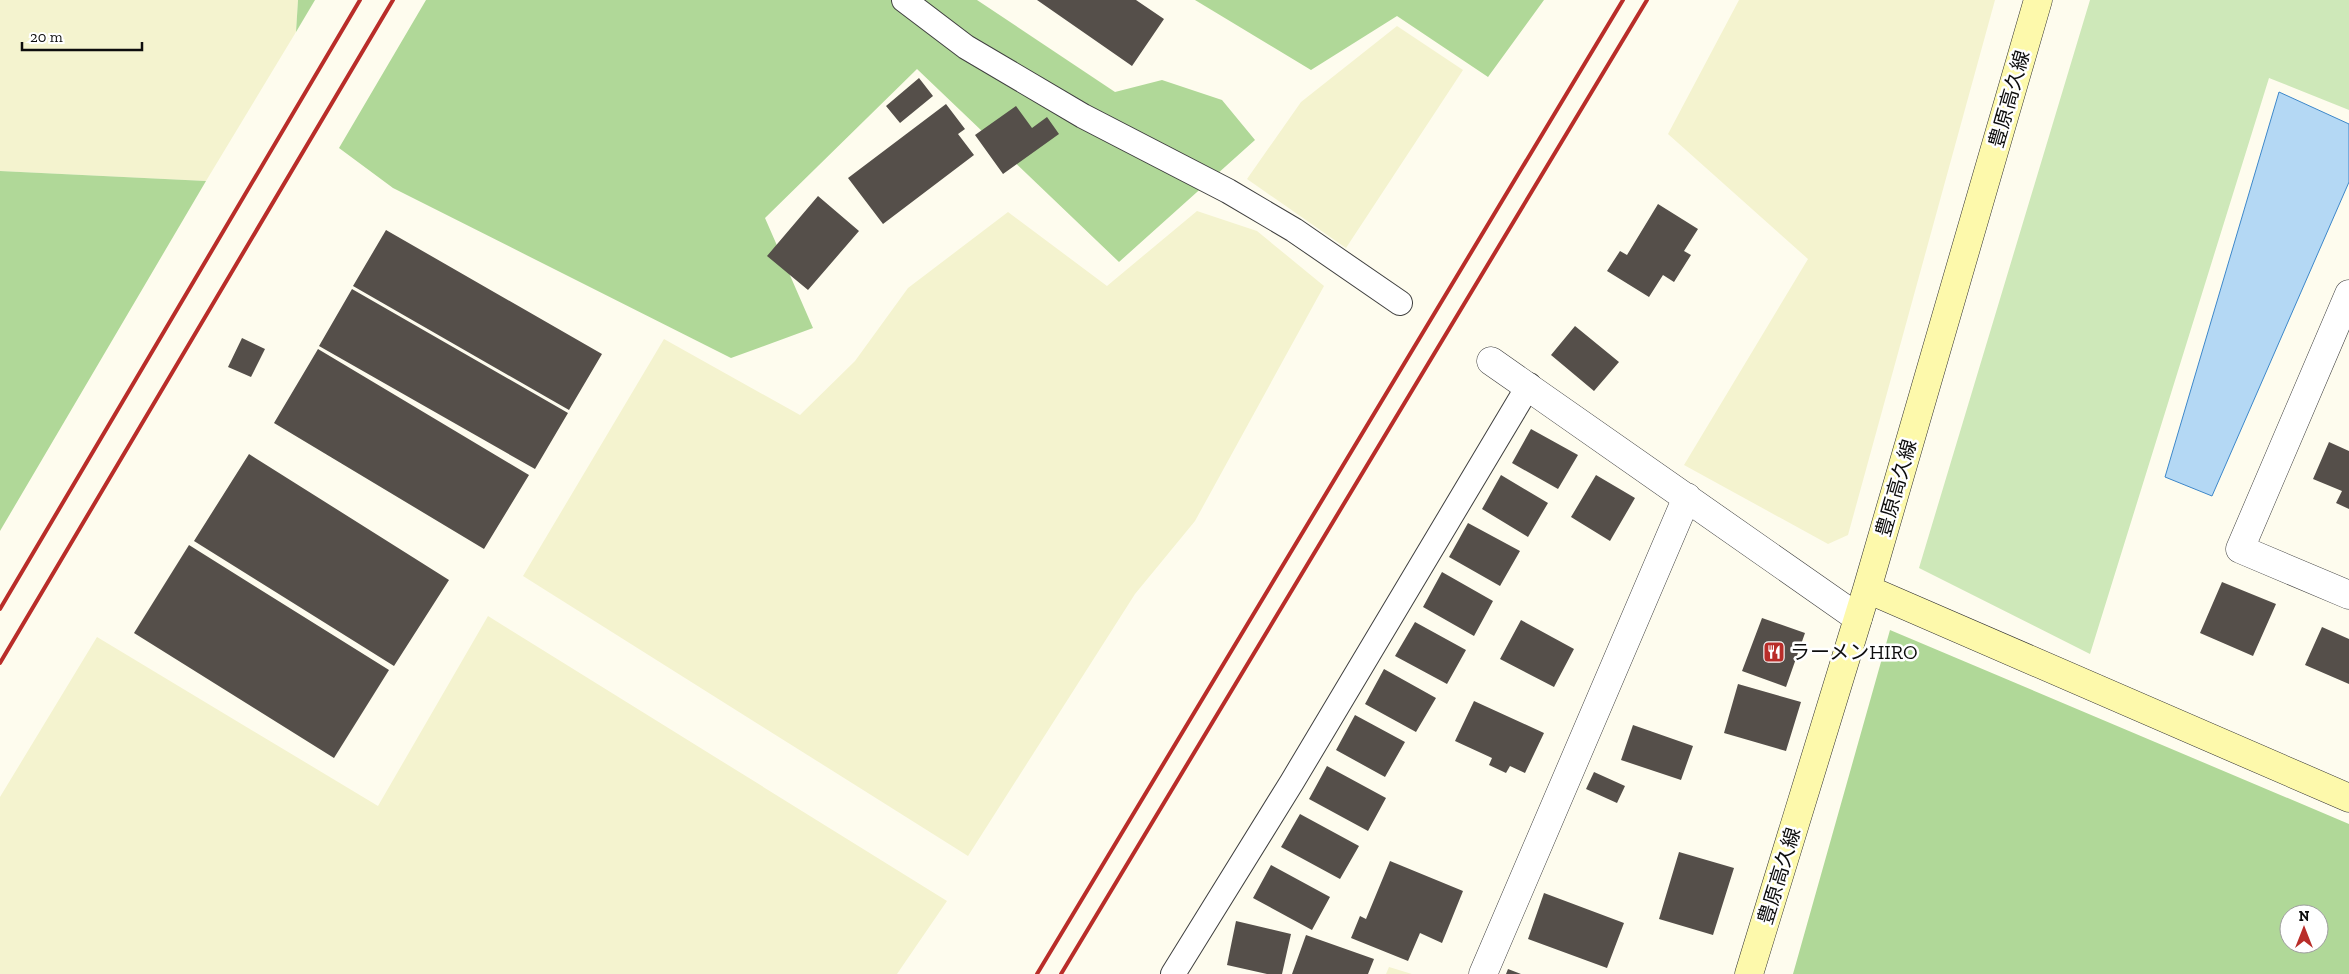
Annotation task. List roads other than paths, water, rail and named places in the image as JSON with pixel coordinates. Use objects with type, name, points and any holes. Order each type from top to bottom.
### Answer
[{"type":"main road","name":"豊原高久線","points":[[1749,974],[1867,589],[2038,0]]},
{"type":"main road","points":[[1867,589],[2349,798]]},
{"type":"street","points":[[2349,294],[2240,549],[2349,595]]},
{"type":"street","points":[[1491,361],[1529,385],[1858,618]]},
{"type":"street","points":[[1483,974],[1687,497]]},
{"type":"lane","points":[[904,0],[966,47],[1083,116],[1228,191],[1286,225],[1400,303]]},
{"type":"lane","points":[[1173,974],[1297,773],[1529,385]]},
{"type":"water","points":[[2279,92],[2349,124],[2349,182],[2212,496],[2165,477]]},
{"type":"railway","points":[[0,609],[360,0]]},
{"type":"railway","points":[[0,663],[393,0]]},
{"type":"railway","points":[[1037,974],[1623,0]]},
{"type":"railway","points":[[1061,974],[1647,0]]},
{"type":"place","name":"ラーメンHIRO","points":[[1774,652]]}]
